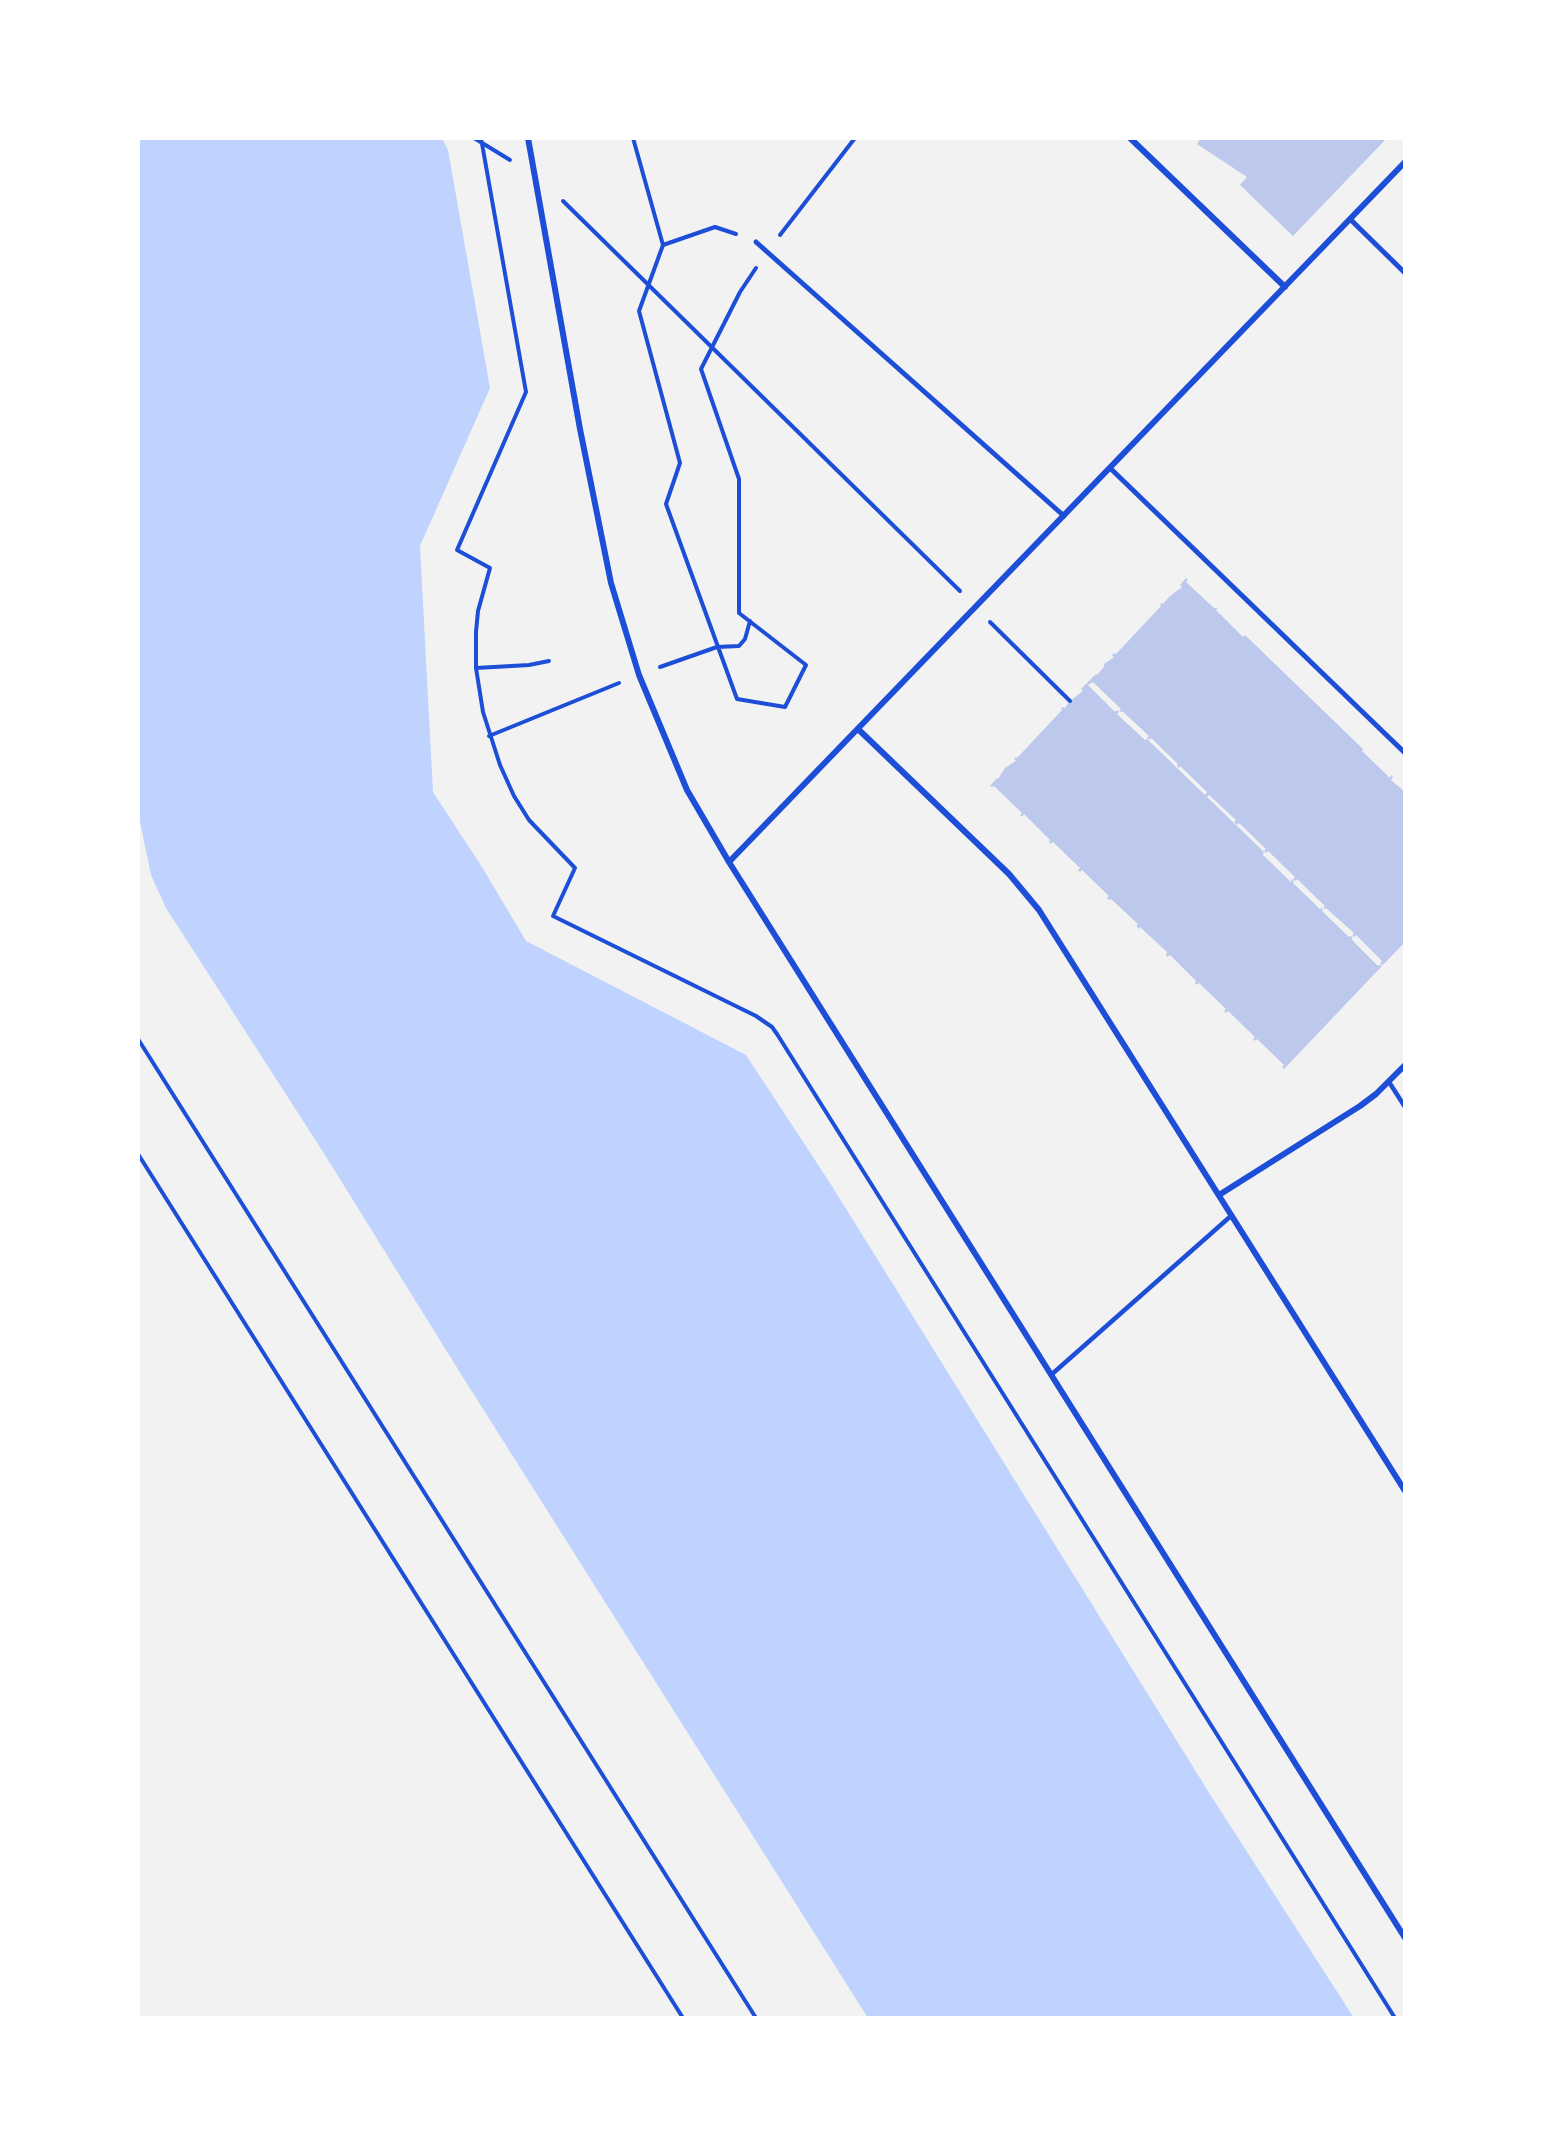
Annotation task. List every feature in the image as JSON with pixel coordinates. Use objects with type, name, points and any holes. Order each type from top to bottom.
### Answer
[{"type":"street","points":[[528,138],[599,525],[618,609],[639,675],[687,790],[729,862],[1405,1938]]},
{"type":"street","points":[[1130,138],[1285,287]]},
{"type":"street","points":[[729,862],[1405,162]]},
{"type":"street","points":[[1350,219],[1405,273]]},
{"type":"street","points":[[756,242],[1064,516]]},
{"type":"street","points":[[1110,468],[1405,753]]},
{"type":"street","points":[[858,729],[1009,873],[1055,933],[1405,1491]]},
{"type":"street","points":[[1219,1195],[1360,1106],[1405,1065]]},
{"type":"lane","points":[[1389,1082],[1405,1107]]},
{"type":"lane","points":[[1051,1375],[1232,1215]]},
{"type":"path","points":[[481,138],[526,392],[457,550],[490,568],[478,611],[476,632],[476,668],[489,736],[506,781],[521,809],[538,831],[575,868],[553,916],[756,1016],[772,1027],[1395,2018]]},
{"type":"path","points":[[633,138],[663,245],[639,311],[680,463],[666,504],[737,699],[785,707],[806,665],[739,613],[740,478],[701,369],[740,292],[825,174],[855,138]]},
{"type":"path","points":[[663,245],[715,227],[730,231]]},
{"type":"path","points":[[649,284],[961,593]]},
{"type":"path","points":[[986,618],[1070,701]]},
{"type":"path","points":[[672,662],[717,647],[739,646],[745,639],[750,621]]},
{"type":"path","points":[[476,668],[517,666],[549,661]]},
{"type":"path","points":[[489,736],[639,675]]},
{"type":"path","points":[[138,1039],[756,2018]]},
{"type":"path","points":[[138,1154],[683,2018]]},
{"type":"water","points":[[138,138],[442,138],[448,150],[490,388],[420,546],[433,792],[482,867],[526,941],[746,1055],[830,1183],[1213,1799],[1354,2018],[868,2018],[325,1155],[166,908],[151,875],[138,812]]},
{"type":"building","points":[[1201,138],[1387,138],[1293,236],[1240,185],[1247,177],[1197,144]]},
{"type":"building","points":[[1186,578],[1188,580],[1186,582],[1214,608],[1218,608],[1216,610],[1243,637],[1245,635],[1390,778],[1391,775],[1393,777],[1391,780],[1405,792],[1405,942],[1383,965],[1380,963],[1382,961],[1356,935],[1354,937],[1352,935],[1354,933],[1325,909],[1323,907],[1325,906],[1297,879],[1296,881],[1293,879],[1295,877],[1268,851],[1266,853],[1264,851],[1266,849],[1239,823],[1237,825],[1234,822],[1236,820],[1209,795],[1207,797],[1264,852],[1263,855],[1291,882],[1292,879],[1293,883],[1320,909],[1322,908],[1322,911],[1349,937],[1351,936],[1353,938],[1351,939],[1378,966],[1380,964],[1382,966],[1284,1069],[1282,1067],[1284,1065],[1257,1039],[1255,1041],[1253,1039],[1255,1037],[1228,1011],[1226,1013],[1224,1011],[1226,1009],[1199,983],[1197,985],[1196,981],[1170,955],[1167,957],[1167,952],[1140,927],[1139,929],[1136,926],[1138,924],[1111,899],[1109,900],[1107,898],[1109,896],[1082,870],[1080,872],[1078,870],[1080,868],[1053,842],[1050,844],[1050,840],[1024,814],[1022,817],[1020,815],[1022,813],[994,786],[990,786],[1005,768],[1016,761],[1014,759],[1061,709],[1083,691],[1081,689],[1097,675],[1104,664],[1114,657],[1112,655],[1116,654],[1160,605],[1182,587],[1180,585]],"holes":[[[1093,682],[1121,709],[1119,711],[1122,711],[1149,736],[1147,738],[1149,740],[1151,738],[1178,764],[1179,768],[1180,766],[1207,792],[1205,795],[1088,685]]]}]
